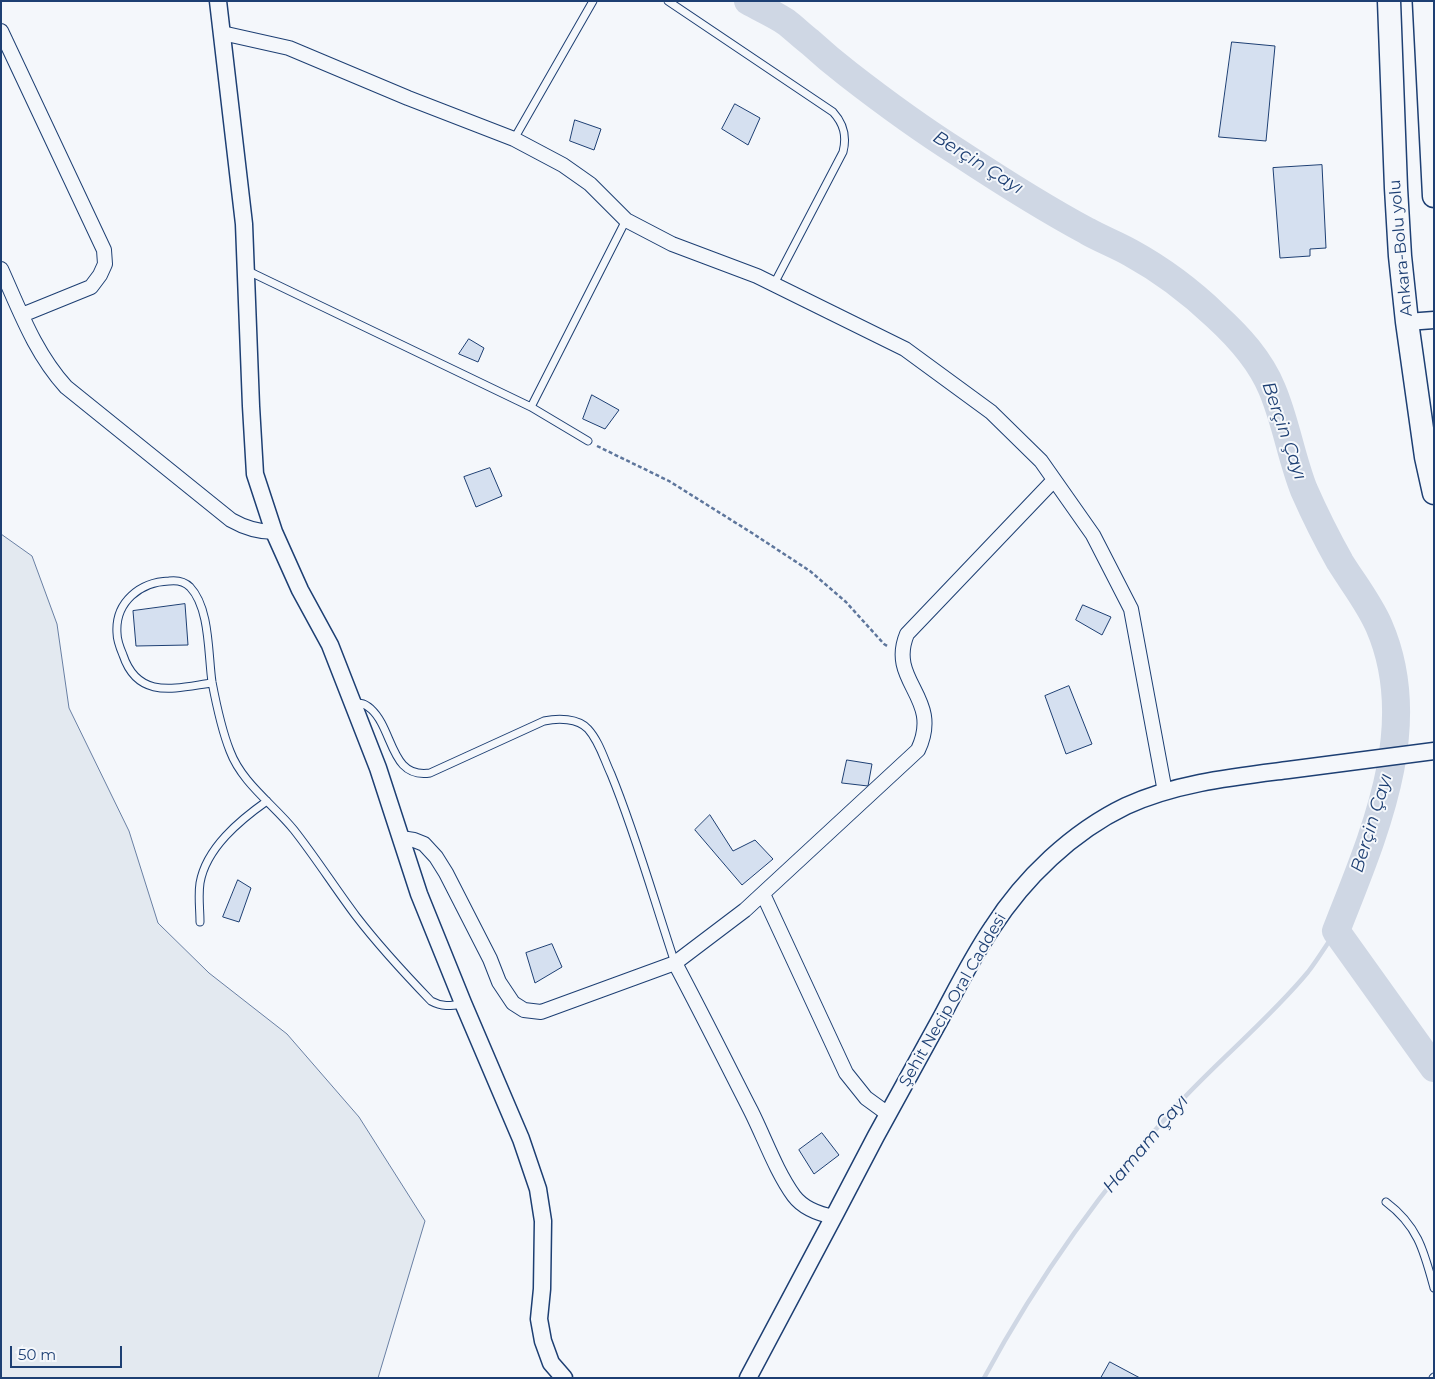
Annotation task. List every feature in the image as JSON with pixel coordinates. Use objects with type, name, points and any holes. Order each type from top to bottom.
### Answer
[{"type":"highway","name":"Ankara-Bolu yolu","points":[[1389,1],[1396,188],[1407,322],[1426,457],[1434,493]]},
{"type":"highway","points":[[1424,1],[1434,196]]},
{"type":"highway","points":[[1426,41],[1431,31],[1434,2]]},
{"type":"street","points":[[218,1],[244,224],[250,406],[255,474],[274,532],[300,590],[330,645],[378,768],[419,894],[521,1139],[538,1189],[543,1221],[542,1289],[539,1319],[543,1341],[551,1363],[564,1378]]},
{"type":"street","points":[[1,31],[104,250],[105,264],[91,287],[22,315]]},
{"type":"street","points":[[222,32],[289,48],[408,98],[514,139],[563,165],[590,184],[626,220],[672,244],[757,276],[905,349],[991,412],[1041,461],[1093,536],[1131,609],[1165,792]]},
{"type":"street","points":[[1,269],[44,360],[60,381],[78,399],[231,520],[256,531],[274,532]]},
{"type":"street","points":[[1407,322],[1434,320]]},
{"type":"street","points":[[401,838],[424,844],[436,857],[468,916],[499,982],[513,1003],[524,1010],[541,1012],[675,963],[726,926],[763,894],[918,750],[924,734],[925,714],[922,704],[903,667],[902,652],[907,634],[1054,480]]},
{"type":"street","name":"Şehit Necip Oral Caddesi","points":[[748,1378],[888,1114],[974,957],[992,927],[1023,887],[1062,849],[1089,828],[1128,805],[1165,792],[1221,779],[1433,751]]},
{"type":"street","points":[[763,894],[846,1073],[866,1098],[888,1114]]},
{"type":"street","points":[[675,963],[781,1173],[795,1196],[808,1208],[834,1217]]},
{"type":"lane","points":[[514,139],[593,1]]},
{"type":"lane","points":[[668,1],[833,112],[841,123],[845,137],[843,152],[774,284]]},
{"type":"lane","points":[[531,407],[626,220]]},
{"type":"lane","points":[[246,269],[531,407],[588,441]]},
{"type":"lane","points":[[212,683],[176,688],[156,688],[143,683],[130,670],[117,638],[120,611],[128,599],[144,587],[162,581],[177,581],[190,587],[200,603],[205,620],[212,683],[230,752],[244,776],[294,830],[363,924],[431,1001],[445,1006],[463,1003]]},
{"type":"lane","points":[[353,704],[365,704],[380,719],[399,762],[403,766],[412,772],[424,774],[430,773],[544,720],[563,720],[580,724],[587,728],[599,744],[620,795],[675,963]]},
{"type":"lane","points":[[200,922],[199,889],[207,863],[223,839],[237,824],[267,801]]},
{"type":"lane","points":[[1386,1202],[1404,1217],[1418,1238],[1434,1288]]},
{"type":"path","points":[[588,441],[669,481],[760,538],[829,586],[863,619],[884,644],[902,652]]},
{"type":"shaded area","points":[[1,534],[32,556],[57,624],[69,708],[129,831],[158,923],[209,973],[287,1034],[359,1117],[425,1221],[378,1378],[1,1378]]},
{"type":"building","points":[[1232,42],[1275,46],[1266,141],[1219,137]]},
{"type":"building","points":[[735,104],[760,118],[748,145],[722,129]]},
{"type":"building","points":[[575,120],[601,129],[594,150],[570,141]]},
{"type":"building","points":[[1322,165],[1326,248],[1310,249],[1310,256],[1280,258],[1273,168]]},
{"type":"building","points":[[469,339],[484,348],[478,362],[459,354]]},
{"type":"building","points":[[592,395],[619,410],[605,429],[583,419]]},
{"type":"building","points":[[490,468],[502,496],[476,507],[464,477]]},
{"type":"building","points":[[185,604],[188,645],[136,646],[133,611]]},
{"type":"building","points":[[1083,605],[1111,617],[1102,635],[1076,620]]},
{"type":"building","points":[[1069,686],[1092,744],[1066,754],[1045,696]]},
{"type":"building","points":[[847,760],[872,764],[868,786],[842,783]]},
{"type":"building","points":[[710,815],[733,851],[755,840],[773,859],[742,885],[695,830]]},
{"type":"building","points":[[238,880],[251,888],[239,922],[223,917]]},
{"type":"building","points":[[552,944],[562,967],[535,983],[526,953]]},
{"type":"building","points":[[822,1133],[839,1155],[814,1174],[799,1150]]},
{"type":"building","points":[[1110,1362],[1140,1378],[1101,1378]]},
{"type":"waterway","name":"Berçin Çayı","points":[[748,1],[786,22],[833,62],[945,144],[1038,203],[1092,234],[1131,253],[1165,274],[1197,298],[1225,324],[1241,341],[1261,368],[1277,401],[1304,490],[1335,553],[1375,618],[1391,664],[1396,703],[1394,742],[1388,781],[1365,857],[1336,931],[1434,1068]]},
{"type":"waterway","name":"Hamam Çayı","points":[[984,1378],[1027,1304],[1099,1199],[1181,1101],[1293,989],[1312,967],[1336,931]]}]
